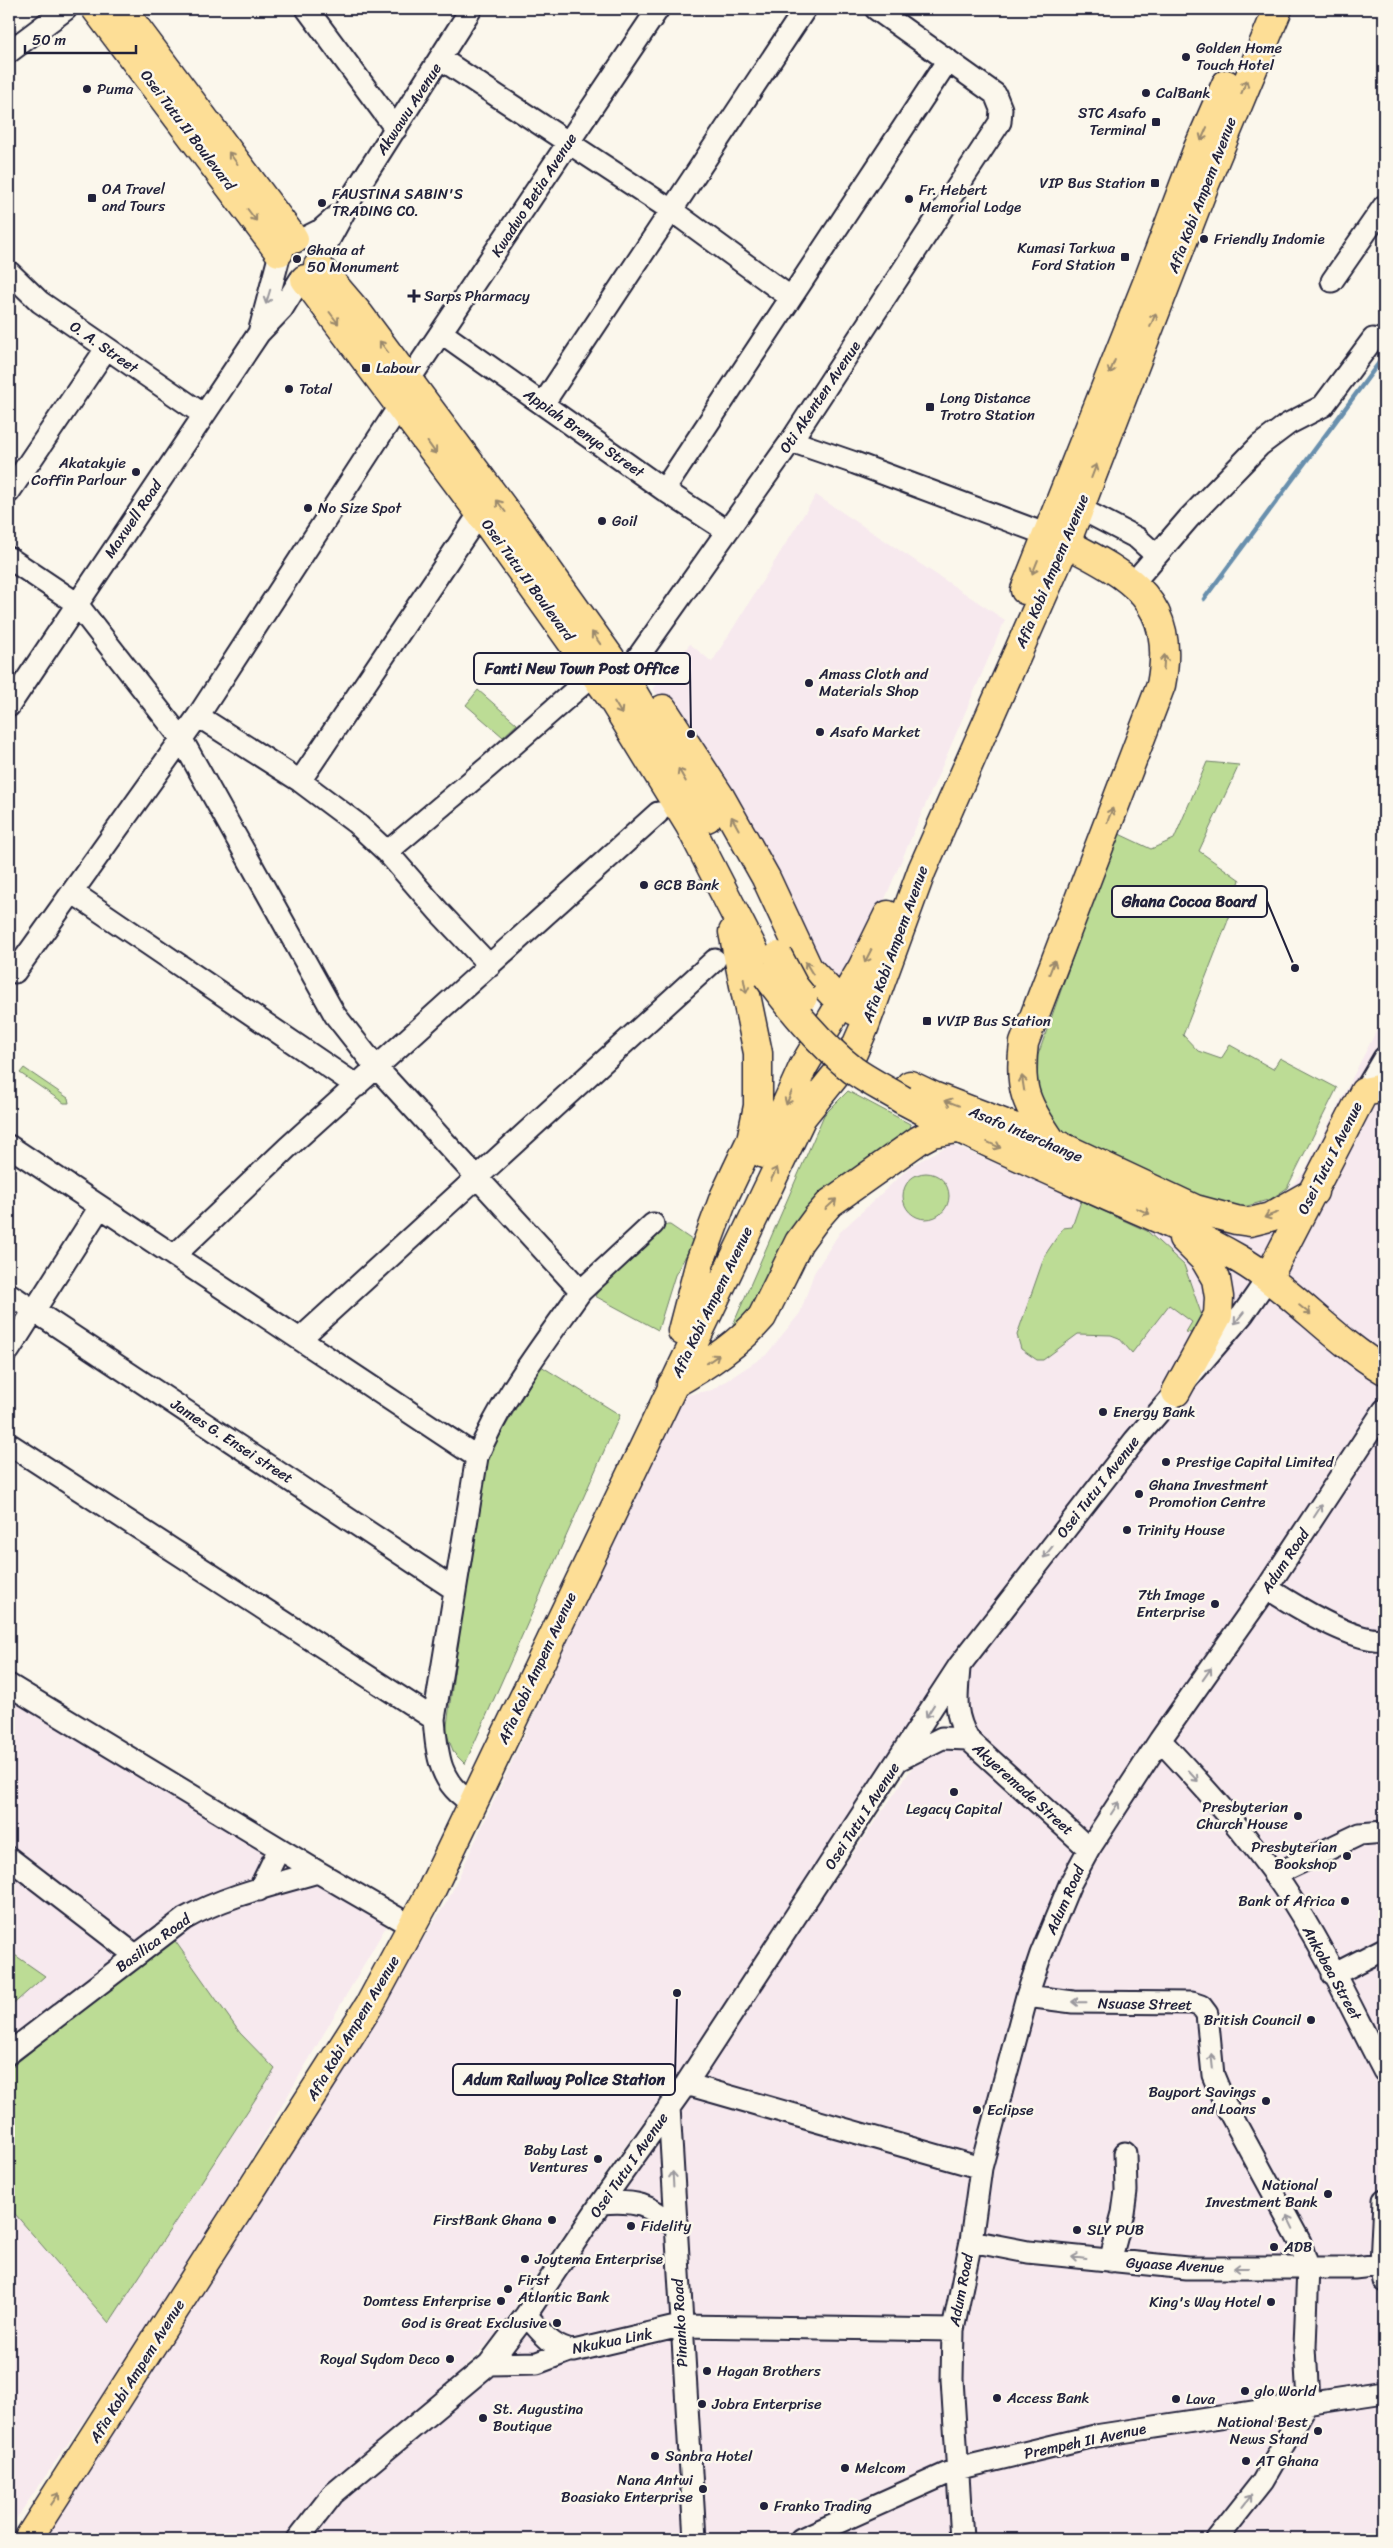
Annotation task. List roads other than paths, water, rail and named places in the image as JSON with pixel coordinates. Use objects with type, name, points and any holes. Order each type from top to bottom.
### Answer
[{"type":"main road","name":"Osei Tutu II Boulevard","points":[[96,9],[299,259],[628,683],[773,966]]},
{"type":"main road","name":"Osei Tutu II Boulevard","points":[[122,9],[299,259]]},
{"type":"main road","name":"Afia Kobi Ampem Avenue","points":[[28,2539],[365,2012],[406,1923],[433,1857],[467,1800],[802,1117],[852,1055],[864,1028],[922,870],[1057,539],[1191,165],[1258,9]]},
{"type":"main road","name":"Afia Kobi Ampem Avenue","points":[[467,1800],[639,1416],[682,1331],[803,1067],[862,968],[883,926],[1057,539],[1079,508],[1205,184],[1278,9]]},
{"type":"main road","name":"Osei Tutu II Boulevard","points":[[404,393],[480,513],[595,673],[698,822],[722,888],[773,966]]},
{"type":"main road","points":[[1052,1142],[1029,1107],[1022,1086],[1021,1067],[1024,1043],[1034,1012],[1161,684],[1165,662],[1158,618],[1150,600],[1133,583],[1111,566],[1057,539]]},
{"type":"main road","points":[[628,683],[649,696],[663,708],[721,798],[757,862],[808,968],[840,1002],[856,1012],[864,1028]]},
{"type":"main road","points":[[682,1331],[700,1262],[724,1197],[755,1125],[758,1106],[758,1053],[736,942],[722,888]]},
{"type":"main road","name":"Asafo Interchange","points":[[773,966],[794,1013],[821,1043],[855,1071],[958,1130],[1104,1181],[1236,1220],[1250,1222],[1270,1217],[1314,1192]]},
{"type":"main road","name":"Asafo Interchange","points":[[773,966],[794,986],[816,1013],[857,1049],[886,1070],[933,1096],[1052,1142],[1104,1181],[1168,1222],[1239,1259],[1268,1278],[1347,1343],[1384,1370]]},
{"type":"main road","name":"Osei Tutu I Avenue","points":[[1268,1278],[1314,1192],[1374,1090]]},
{"type":"main road","points":[[672,1385],[721,1353],[762,1317],[799,1242],[830,1204],[919,1140],[932,1133],[958,1130]]},
{"type":"main road","points":[[1168,1222],[1205,1260],[1216,1279],[1219,1297],[1218,1315],[1176,1392]]},
{"type":"main road","name":"Afia Kobi Ampem Avenue","points":[[9,2535],[256,2154],[376,1964],[406,1923]]},
{"type":"street","points":[[9,52],[66,9]]},
{"type":"street","points":[[307,9],[396,129]]},
{"type":"street","name":"Akwawu Avenue","points":[[299,259],[322,230],[344,209],[472,9]]},
{"type":"street","name":"Kwadwo Betia Avenue","points":[[15,972],[180,738],[198,716],[442,333],[568,141],[658,9]]},
{"type":"street","points":[[543,404],[805,9]]},
{"type":"street","points":[[664,490],[948,60],[876,9]]},
{"type":"street","points":[[441,59],[671,210],[790,297]]},
{"type":"street","name":"Oti Akenten Avenue","points":[[628,683],[727,531],[791,441],[1000,122],[1001,109],[995,94],[948,60]]},
{"type":"street","points":[[1332,281],[1384,206]]},
{"type":"street","name":"Maxwell Road","points":[[9,706],[76,603],[259,333],[299,259]]},
{"type":"street","name":"Maxwell Road","points":[[259,333],[282,309],[299,259]]},
{"type":"street","name":"O. A. Street","points":[[9,272],[40,302],[204,415]]},
{"type":"street","name":"Appiah Brenya Street","points":[[442,333],[664,490],[727,531]]},
{"type":"street","points":[[1133,583],[1156,555],[1260,445],[1288,424],[1323,406],[1373,339]]},
{"type":"street","points":[[9,492],[106,349]]},
{"type":"street","points":[[791,441],[1057,539]]},
{"type":"street","points":[[1079,508],[1137,538],[1156,555]]},
{"type":"street","points":[[300,781],[480,513]]},
{"type":"street","points":[[9,558],[76,603],[180,738],[335,1015],[376,1067],[581,1291]]},
{"type":"street","points":[[387,852],[595,673]]},
{"type":"street","points":[[198,716],[330,801],[387,852],[440,913],[490,966]]},
{"type":"street","points":[[175,1255],[376,1067],[658,813]]},
{"type":"street","points":[[72,892],[357,1086]]},
{"type":"street","points":[[301,1338],[715,960]]},
{"type":"street","name":"Osei Tutu I Avenue","points":[[1374,1090],[1384,1058]]},
{"type":"street","points":[[9,1146],[301,1338],[476,1457]]},
{"type":"street","points":[[9,1350],[100,1207]]},
{"type":"street","points":[[467,1800],[448,1782],[439,1765],[434,1719],[476,1457],[518,1380],[581,1291],[653,1224]]},
{"type":"street","name":"Osei Tutu I Avenue","points":[[298,2539],[333,2494],[488,2364],[526,2316],[601,2203],[686,2084],[959,1666],[1135,1440],[1242,1314],[1268,1278]]},
{"type":"street","name":"James G. Ensei street","points":[[9,1294],[454,1589]]},
{"type":"street","name":"Adum Road","points":[[962,2539],[952,2379],[952,2330],[971,2241],[981,2168],[1027,1996],[1041,1954],[1070,1884],[1089,1849],[1160,1740],[1267,1588],[1384,1410]]},
{"type":"street","points":[[9,1444],[434,1719]]},
{"type":"street","points":[[1267,1588],[1305,1611],[1358,1635],[1384,1639]]},
{"type":"street","name":"Akyeremade Street","points":[[959,1666],[958,1722],[968,1738],[1089,1849]]},
{"type":"street","points":[[9,1685],[279,1849],[406,1923]]},
{"type":"street","points":[[900,1759],[942,1738],[968,1738]]},
{"type":"street","name":"Ankobea Street","points":[[1160,1740],[1231,1816],[1274,1875],[1334,1975],[1384,2071]]},
{"type":"street","points":[[1274,1875],[1360,1834],[1384,1832]]},
{"type":"street","points":[[259,1890],[279,1849]]},
{"type":"street","points":[[9,1858],[135,1955]]},
{"type":"street","name":"Basilica Road","points":[[9,2053],[135,1955],[199,1911],[318,1872]]},
{"type":"street","points":[[1334,1975],[1384,1949]]},
{"type":"street","name":"Nsuase Street","points":[[1027,1996],[1073,2002],[1192,2003],[1201,2006],[1207,2014],[1213,2075],[1225,2104],[1300,2242],[1308,2268],[1305,2347],[1308,2402]]},
{"type":"street","points":[[686,2084],[981,2168]]},
{"type":"street","name":"Pinanko Road","points":[[669,2107],[680,2326],[694,2539]]},
{"type":"street","points":[[1110,2262],[1123,2213],[1126,2192],[1125,2153]]},
{"type":"street","points":[[1382,2273],[1384,2200]]},
{"type":"street","points":[[601,2203],[622,2201],[639,2203],[659,2212],[675,2227]]},
{"type":"street","name":"Gyaase Avenue","points":[[971,2241],[1028,2252],[1110,2262],[1187,2268],[1354,2268],[1382,2273]]},
{"type":"street","name":"Nkukua Link","points":[[526,2316],[553,2344],[569,2351],[680,2326],[952,2330]]},
{"type":"street","points":[[488,2364],[536,2363],[569,2351]]},
{"type":"street","name":"Prempeh II Avenue","points":[[801,2539],[957,2469],[1095,2436],[1308,2402],[1384,2392]]},
{"type":"street","points":[[1217,2539],[1262,2482],[1308,2402]]},
{"type":"waterway","points":[[1204,599],[1384,356]]},
{"type":"place","name":"Golden Home Touch Hotel","points":[[1186,57]]},
{"type":"place","name":"Puma","points":[[87,89]]},
{"type":"place","name":"CalBank","points":[[1146,93]]},
{"type":"place","name":"STC Asafo Terminal","points":[[1156,122]]},
{"type":"place","name":"VIP Bus Station","points":[[1155,183]]},
{"type":"place","name":"OA Travel and Tours","points":[[92,198]]},
{"type":"place","name":"Fr. Hebert Memorial Lodge","points":[[909,199]]},
{"type":"place","name":"FAUSTINA SABIN'S TRADING CO.","points":[[322,203]]},
{"type":"place","name":"Friendly Indomie","points":[[1204,239]]},
{"type":"place","name":"Kumasi Tarkwa Ford Station","points":[[1125,257]]},
{"type":"place","name":"Ghana at 50 Monument","points":[[297,259]]},
{"type":"place","name":"Sarps Pharmacy","points":[[414,296]]},
{"type":"place","name":"Labour","points":[[366,368]]},
{"type":"place","name":"Total","points":[[289,389]]},
{"type":"place","name":"Long Distance Trotro Station","points":[[930,407]]},
{"type":"place","name":"Akatakyie Coffin Parlour","points":[[136,472]]},
{"type":"place","name":"No Size Spot","points":[[308,508]]},
{"type":"place","name":"Goil","points":[[602,521]]},
{"type":"place","name":"Amass Cloth and Materials Shop","points":[[809,683]]},
{"type":"place","name":"Asafo Market","points":[[820,732]]},
{"type":"place","name":"Fanti New Town Post Office","points":[[691,734]]},
{"type":"place","name":"GCB Bank","points":[[644,885]]},
{"type":"place","name":"Ghana Cocoa Board","points":[[1295,968]]},
{"type":"place","name":"VVIP Bus Station","points":[[927,1021]]},
{"type":"place","name":"Energy Bank","points":[[1103,1412]]},
{"type":"place","name":"Prestige Capital Limited","points":[[1166,1462]]},
{"type":"place","name":"Ghana Investment Promotion Centre","points":[[1139,1494]]},
{"type":"place","name":"Trinity House","points":[[1127,1530]]},
{"type":"place","name":"7th Image Enterprise","points":[[1215,1604]]},
{"type":"place","name":"Legacy Capital","points":[[954,1792]]},
{"type":"place","name":"Presbyterian Church House","points":[[1298,1816]]},
{"type":"place","name":"Presbyterian Bookshop","points":[[1347,1856]]},
{"type":"place","name":"Bank of Africa","points":[[1345,1901]]},
{"type":"place","name":"Adum Railway Police Station","points":[[677,1993]]},
{"type":"place","name":"British Council","points":[[1311,2020]]},
{"type":"place","name":"Bayport Savings and Loans","points":[[1266,2101]]},
{"type":"place","name":"Eclipse","points":[[977,2110]]},
{"type":"place","name":"Baby Last Ventures","points":[[598,2159]]},
{"type":"place","name":"National Investment Bank","points":[[1328,2194]]},
{"type":"place","name":"FirstBank Ghana","points":[[552,2220]]},
{"type":"place","name":"Fidelity","points":[[631,2226]]},
{"type":"place","name":"SLY PUB","points":[[1077,2230]]},
{"type":"place","name":"ADB","points":[[1274,2247]]},
{"type":"place","name":"Joytema Enterprise","points":[[525,2259]]},
{"type":"place","name":"First Atlantic Bank","points":[[508,2289]]},
{"type":"place","name":"Domtess Enterprise","points":[[501,2301]]},
{"type":"place","name":"King's Way Hotel","points":[[1271,2302]]},
{"type":"place","name":"God is Great Exclusive","points":[[557,2323]]},
{"type":"place","name":"Royal Sydom Deco","points":[[450,2359]]},
{"type":"place","name":"Hagan Brothers","points":[[707,2371]]},
{"type":"place","name":"glo World","points":[[1245,2391]]},
{"type":"place","name":"Access Bank","points":[[997,2398]]},
{"type":"place","name":"Lava","points":[[1176,2399]]},
{"type":"place","name":"Jobra Enterprise","points":[[702,2404]]},
{"type":"place","name":"St. Augustina Boutique","points":[[483,2418]]},
{"type":"place","name":"National Best News Stand","points":[[1318,2431]]},
{"type":"place","name":"Sanbra Hotel","points":[[655,2456]]},
{"type":"place","name":"AT Ghana","points":[[1246,2461]]},
{"type":"place","name":"Melcom","points":[[845,2468]]},
{"type":"place","name":"Nana Antwi Boasiako Enterprise","points":[[703,2489]]},
{"type":"place","name":"Franko Trading","points":[[764,2506]]}]
